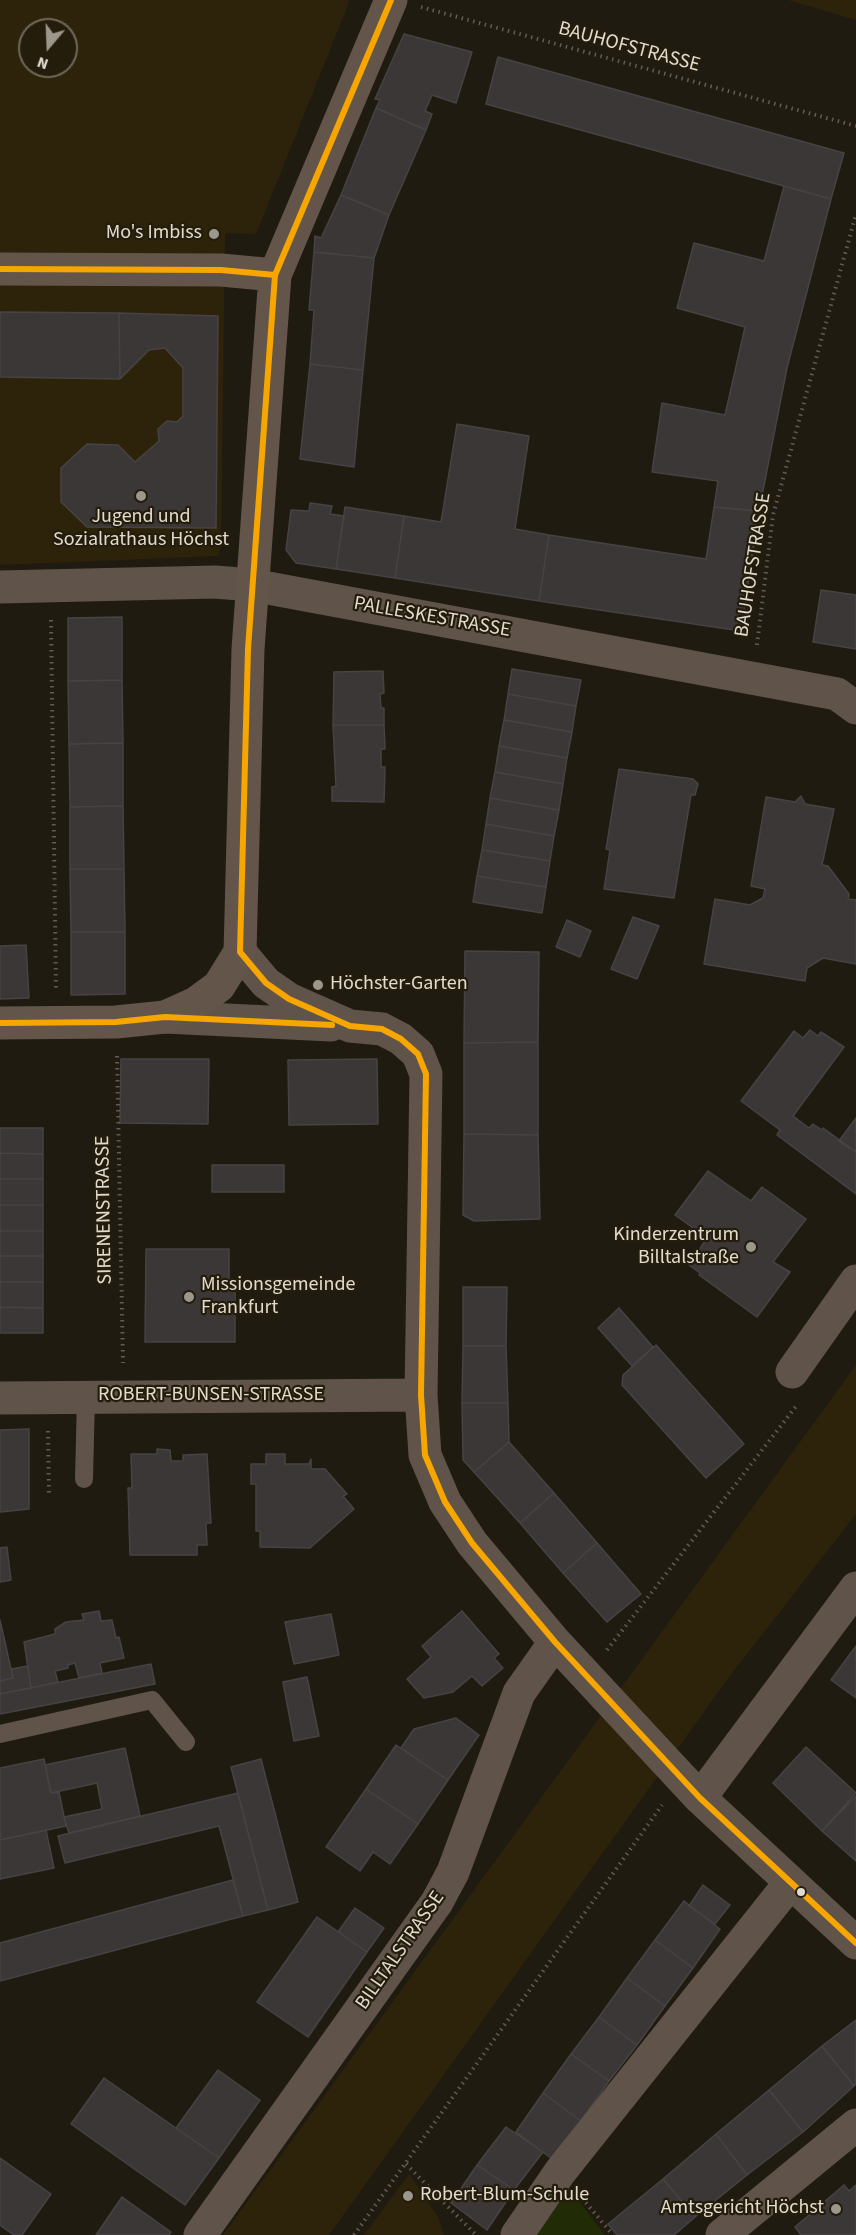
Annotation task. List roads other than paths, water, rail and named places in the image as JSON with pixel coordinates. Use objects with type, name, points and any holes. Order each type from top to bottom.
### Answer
[{"type":"main road","points":[[0,1023],[116,1022],[165,1017],[195,1003],[219,986],[240,952],[252,585],[275,275],[404,3]]},
{"type":"main road","points":[[0,269],[220,270],[275,275]]},
{"type":"street","name":"PALLESKESTRASSE","points":[[0,587],[215,582],[252,585],[837,693],[856,708]]},
{"type":"street","points":[[240,952],[266,983],[288,999],[350,1026]]},
{"type":"street","points":[[165,1017],[382,1029],[401,1040],[418,1054],[426,1074],[421,1395],[425,1455],[445,1502],[472,1543],[555,1642],[700,1798],[856,1943]]},
{"type":"street","points":[[792,1372],[856,1281]]},
{"type":"street","name":"ROBERT-BUNSEN-STRASSE","points":[[0,1398],[421,1395]]},
{"type":"street","points":[[700,1798],[856,1588]]},
{"type":"street","name":"BILLTALSTRASSE","points":[[200,2235],[437,1902],[453,1872],[519,1693],[555,1642]]},
{"type":"street","points":[[517,2235],[560,2172],[790,1883]]},
{"type":"street","points":[[722,2235],[856,2125]]},
{"type":"lane","points":[[84,1479],[86,1397]]},
{"type":"lane","points":[[0,1734],[152,1700],[186,1742]]},
{"type":"place","name":"Mo's Imbiss","points":[[214,234]]},
{"type":"place","name":"Jugend und Sozialrathaus Höchst","points":[[141,496]]},
{"type":"place","name":"Höchster-Garten","points":[[318,985]]},
{"type":"place","name":"Kinderzentrum Billtalstraße","points":[[751,1247]]},
{"type":"place","name":"Missionsgemeinde Frankfurt","points":[[189,1297]]},
{"type":"place","name":"Robert-Blum-Schule","points":[[408,2196]]},
{"type":"place","name":"Amtsgericht Höchst","points":[[836,2209]]}]
